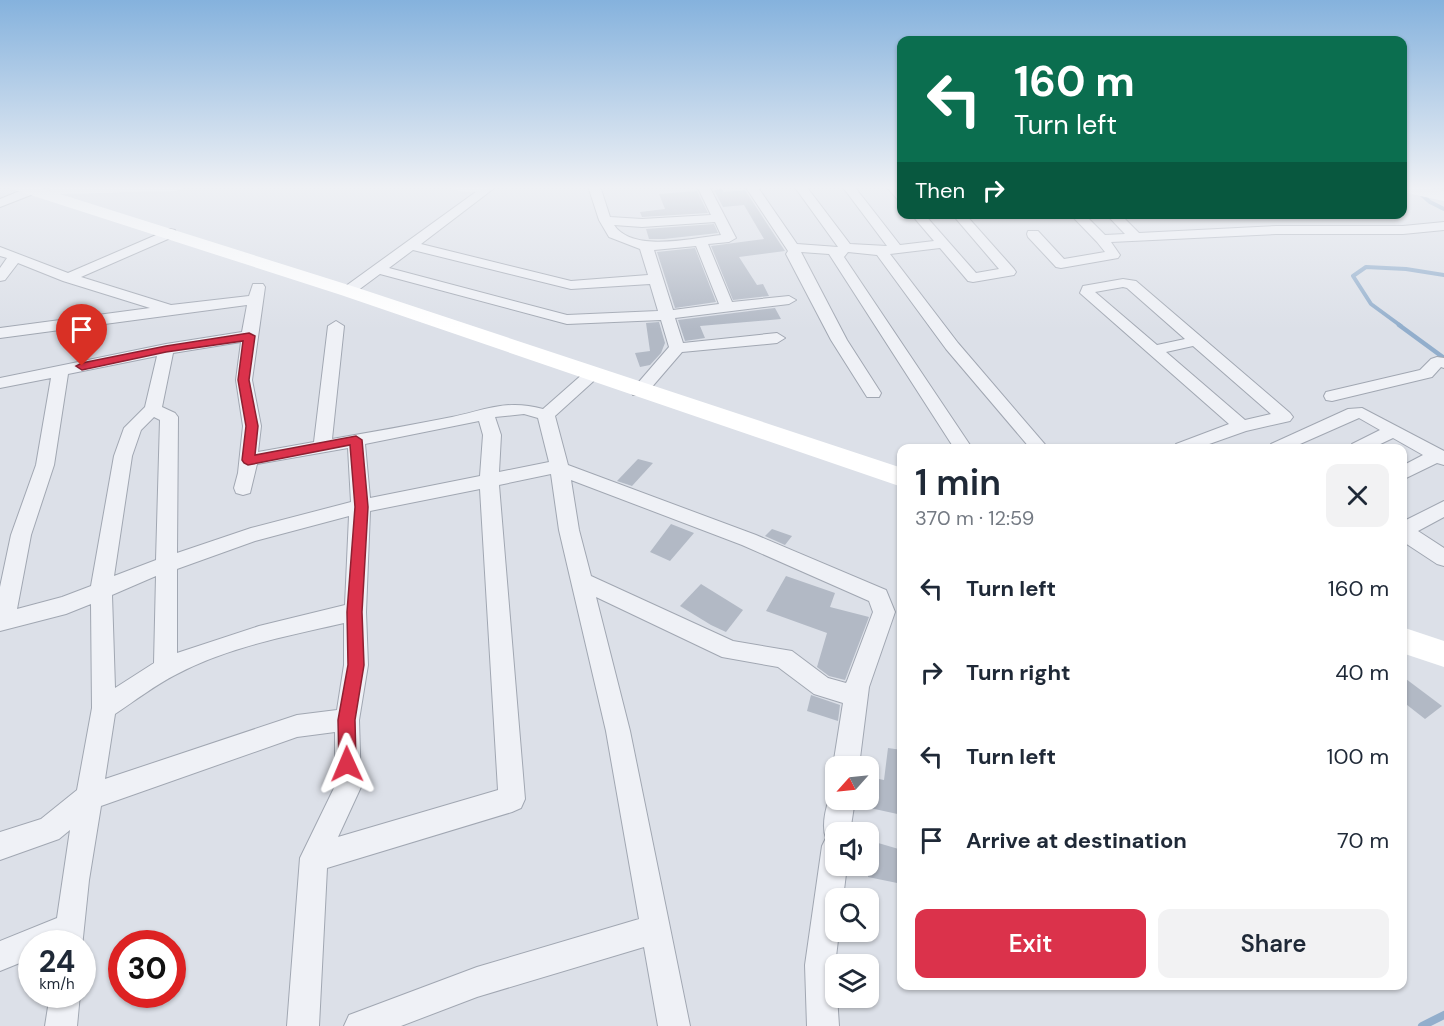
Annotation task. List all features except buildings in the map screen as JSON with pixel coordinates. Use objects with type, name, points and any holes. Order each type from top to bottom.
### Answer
[{"type":"main road","points":[[173,234],[897,476]]},
{"type":"main road","points":[[1407,642],[1444,654]]},
{"type":"street","points":[[68,278],[168,234]]},
{"type":"street","points":[[348,291],[426,234]]},
{"type":"street","points":[[614,234],[646,248],[729,238],[727,234]]},
{"type":"street","points":[[785,234],[796,249]]},
{"type":"street","points":[[832,234],[842,249]]},
{"type":"street","points":[[879,234],[952,346],[1036,444]]},
{"type":"street","points":[[934,234],[973,278],[1009,272],[975,234]]},
{"type":"street","points":[[1033,234],[1058,262],[1065,264],[1113,255],[1097,234]]},
{"type":"street","points":[[1133,234],[1136,237]]},
{"type":"street","points":[[1102,239],[1198,234]]},
{"type":"street","points":[[701,242],[727,307]]},
{"type":"street","points":[[796,249],[889,250],[942,244]]},
{"type":"street","points":[[411,245],[571,285],[655,279]]},
{"type":"street","points":[[646,248],[677,348]]},
{"type":"street","points":[[796,249],[793,254],[829,321],[873,393]]},
{"type":"street","points":[[842,249],[837,257],[960,444]]},
{"type":"street","points":[[0,251],[68,278],[170,310]]},
{"type":"street","points":[[0,277],[15,257]]},
{"type":"street","points":[[378,269],[567,320],[665,315],[789,300]]},
{"type":"street","points":[[1193,444],[1242,426],[1284,417],[1128,282],[1086,291],[1242,426]]},
{"type":"street","points":[[0,333],[170,310],[257,293],[243,380],[252,426],[243,488]]},
{"type":"street","points":[[322,446],[336,326]]},
{"type":"street","points":[[0,382],[166,349],[249,336]]},
{"type":"street","points":[[639,391],[677,348],[777,338]]},
{"type":"street","points":[[1153,350],[1197,341]]},
{"type":"street","points":[[70,930],[75,880],[105,708],[101,590],[123,456],[133,428],[153,410],[166,349]]},
{"type":"street","points":[[1332,396],[1426,374],[1440,362]]},
{"type":"street","points":[[60,371],[45,465],[21,535],[2,622],[66,605],[148,571],[251,536],[361,507],[560,467],[749,540],[878,596],[893,614],[857,687],[847,756]]},
{"type":"street","points":[[248,460],[455,422],[499,410],[544,408],[591,375]]},
{"type":"street","points":[[544,408],[560,467],[569,530],[618,731],[674,1026]]},
{"type":"street","points":[[153,410],[169,417],[165,669]]},
{"type":"street","points":[[1286,444],[1354,412],[1362,413],[1440,457]]},
{"type":"street","points":[[314,858],[512,799],[489,481],[492,435],[485,414]]},
{"type":"street","points":[[1366,444],[1393,431]]},
{"type":"street","points":[[303,1026],[314,858],[348,787],[347,720],[356,665],[354,612],[361,507],[356,440]]},
{"type":"street","points":[[1407,472],[1440,457]]},
{"type":"street","points":[[1407,529],[1444,508]]},
{"type":"street","points":[[1407,534],[1444,558]]},
{"type":"street","points":[[582,581],[730,650],[784,658],[822,687],[850,694],[857,687]]},
{"type":"street","points":[[105,708],[165,669],[215,649],[298,625],[354,612]]},
{"type":"street","points":[[0,846],[50,830],[89,797],[297,726],[347,720]]},
{"type":"street","points":[[823,1026],[820,965],[832,876]]},
{"type":"street","points":[[360,1026],[477,982],[655,929]]},
{"type":"street","points":[[0,956],[18,951]]},
{"type":"street","points":[[62,1026],[64,1008]]},
{"type":"waterway","points":[[1401,326],[1371,304],[1353,276],[1366,267],[1406,269],[1444,275]]},
{"type":"waterway","points":[[1399,325],[1444,358]]},
{"type":"waterway","points":[[1422,1026],[1444,1015]]},
{"type":"route","points":[[82,366],[166,349],[249,336],[243,380],[252,426],[248,460],[356,440],[361,507],[354,612],[356,665],[347,720],[347,764]]}]
